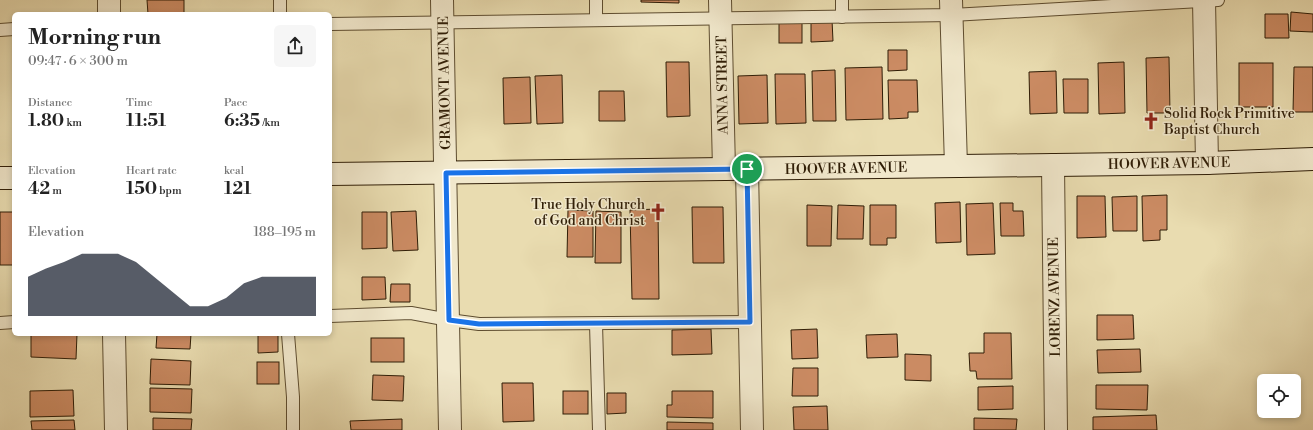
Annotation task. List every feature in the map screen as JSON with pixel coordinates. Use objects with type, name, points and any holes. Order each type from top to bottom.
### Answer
[{"type":"street","points":[[109,0],[109,12]]},
{"type":"street","name":"GRAMONT AVENUE","points":[[442,0],[450,430]]},
{"type":"street","points":[[1207,163],[1209,0]]},
{"type":"street","points":[[951,8],[956,166]]},
{"type":"street","name":"ANNA STREET","points":[[720,9],[724,169]]},
{"type":"street","name":"HOOVER AVENUE","points":[[332,174],[1207,163],[1313,159]]},
{"type":"street","name":"LORENZ AVENUE","points":[[1053,165],[1056,430]]},
{"type":"street","points":[[747,169],[752,430]]},
{"type":"street","points":[[0,178],[12,178]]},
{"type":"street","points":[[114,336],[116,430]]},
{"type":"lane","points":[[280,0],[280,12]]},
{"type":"lane","points":[[596,0],[596,20]]},
{"type":"lane","points":[[842,0],[842,17]]},
{"type":"lane","points":[[332,24],[596,20],[720,9],[842,17],[951,8],[1209,0]]},
{"type":"lane","points":[[0,30],[12,29]]},
{"type":"lane","points":[[332,316],[411,313],[479,324],[750,322]]},
{"type":"lane","points":[[0,323],[12,322]]},
{"type":"lane","points":[[596,324],[599,430]]},
{"type":"lane","points":[[288,336],[293,397],[293,430]]},
{"type":"building","points":[[147,0],[184,0],[184,12],[148,12]]},
{"type":"building","points":[[641,0],[679,0],[679,3],[641,2]]},
{"type":"building","points":[[1291,12],[1313,14],[1313,32],[1290,31]]},
{"type":"building","points":[[1265,14],[1288,14],[1289,38],[1265,38]]},
{"type":"building","points":[[832,20],[833,41],[811,42],[811,21]]},
{"type":"building","points":[[779,21],[802,21],[802,43],[779,43]]},
{"type":"building","points":[[888,50],[907,50],[907,70],[888,71]]},
{"type":"building","points":[[1169,57],[1170,113],[1147,113],[1146,58]]},
{"type":"building","points":[[666,62],[689,62],[690,116],[667,117]]},
{"type":"building","points":[[1124,62],[1125,113],[1099,114],[1098,63]]},
{"type":"building","points":[[1239,63],[1273,63],[1273,107],[1239,107]]},
{"type":"building","points":[[882,67],[883,119],[846,120],[845,68]]},
{"type":"building","points":[[1294,67],[1313,67],[1313,112],[1293,112]]},
{"type":"building","points":[[835,70],[836,121],[813,121],[812,71]]},
{"type":"building","points":[[1056,71],[1057,113],[1030,114],[1029,72]]},
{"type":"building","points":[[775,74],[805,74],[806,123],[776,124]]},
{"type":"building","points":[[562,75],[563,123],[537,124],[535,76]]},
{"type":"building","points":[[767,75],[768,123],[739,124],[738,76]]},
{"type":"building","points":[[530,77],[531,123],[504,124],[503,78]]},
{"type":"building","points":[[1063,79],[1088,79],[1088,113],[1064,113]]},
{"type":"building","points":[[888,80],[917,80],[918,112],[908,112],[908,118],[889,119]]},
{"type":"building","points":[[599,91],[624,91],[625,121],[599,121]]},
{"type":"building","points":[[1167,195],[1167,230],[1160,230],[1160,240],[1143,241],[1142,196]]},
{"type":"building","points":[[1077,196],[1105,196],[1106,237],[1077,238]]},
{"type":"building","points":[[1137,196],[1137,231],[1113,231],[1112,197]]},
{"type":"building","points":[[960,202],[961,242],[936,243],[935,203]]},
{"type":"building","points":[[993,203],[995,254],[967,255],[966,204]]},
{"type":"building","points":[[1000,203],[1013,203],[1013,211],[1023,211],[1024,236],[1001,236]]},
{"type":"building","points":[[807,205],[832,206],[831,246],[807,246]]},
{"type":"building","points":[[838,205],[864,206],[863,239],[837,239]]},
{"type":"building","points":[[870,205],[896,205],[896,238],[887,238],[887,245],[870,245]]},
{"type":"building","points":[[692,207],[723,207],[724,263],[693,263]]},
{"type":"building","points":[[658,209],[659,299],[632,299],[630,210]]},
{"type":"building","points":[[568,210],[593,211],[593,257],[567,257]]},
{"type":"building","points":[[416,211],[418,250],[393,251],[391,212]]},
{"type":"building","points":[[596,211],[621,212],[621,263],[595,263]]},
{"type":"building","points":[[0,212],[12,212],[12,265],[0,265]]},
{"type":"building","points":[[362,212],[387,212],[387,248],[362,249]]},
{"type":"building","points":[[362,277],[385,277],[386,299],[362,300]]},
{"type":"building","points":[[391,284],[410,284],[410,302],[390,302]]},
{"type":"building","points":[[1097,315],[1133,315],[1134,339],[1097,340]]},
{"type":"building","points":[[711,329],[712,354],[672,355],[672,330]]},
{"type":"building","points":[[817,329],[818,358],[792,359],[791,330]]},
{"type":"building","points":[[984,333],[1011,333],[1012,379],[977,379],[976,371],[970,371],[969,353],[984,353]]},
{"type":"building","points":[[897,334],[898,357],[867,358],[866,335]]},
{"type":"building","points":[[31,336],[77,336],[76,359],[31,357]]},
{"type":"building","points":[[157,336],[191,336],[190,349],[156,348]]},
{"type":"building","points":[[258,336],[278,336],[278,352],[258,353]]},
{"type":"building","points":[[371,338],[404,338],[404,362],[371,362]]},
{"type":"building","points":[[1140,349],[1141,372],[1098,373],[1097,350]]},
{"type":"building","points":[[905,354],[931,355],[931,381],[905,380]]},
{"type":"building","points":[[151,359],[191,361],[190,385],[150,384]]},
{"type":"building","points":[[257,362],[279,362],[279,384],[257,384]]},
{"type":"building","points":[[793,368],[818,368],[818,396],[792,396]]},
{"type":"building","points":[[373,375],[404,376],[403,401],[372,400]]},
{"type":"building","points":[[502,383],[533,383],[534,421],[503,422]]},
{"type":"building","points":[[1096,385],[1148,385],[1147,410],[1096,409]]},
{"type":"building","points":[[1013,386],[1013,409],[978,410],[978,387]]},
{"type":"building","points":[[150,388],[192,389],[191,413],[150,412]]},
{"type":"building","points":[[73,390],[74,416],[30,417],[30,391]]},
{"type":"building","points":[[563,391],[588,391],[588,414],[563,414]]},
{"type":"building","points":[[672,391],[713,391],[713,418],[667,417],[667,405],[672,405]]},
{"type":"building","points":[[607,393],[626,393],[626,413],[607,414]]},
{"type":"building","points":[[827,406],[828,430],[794,430],[793,407]]},
{"type":"building","points":[[1156,415],[1157,430],[1093,430],[1093,417]]},
{"type":"building","points":[[153,418],[192,419],[191,430],[153,430]]},
{"type":"building","points":[[974,418],[1017,419],[1016,430],[974,430]]},
{"type":"building","points":[[402,419],[402,430],[351,430],[350,421]]},
{"type":"building","points":[[74,420],[75,430],[32,430],[31,421]]},
{"type":"building","points":[[667,422],[713,423],[713,430],[667,430]]},
{"type":"place","name":"Solid Rock Primitive Baptist Church","points":[[1151,121]]},
{"type":"place","name":"True Holy Church of God and Christ","points":[[658,212]]},
{"type":"route","points":[[747,169],[750,322],[479,324],[449,320],[446,173],[747,169]]}]
